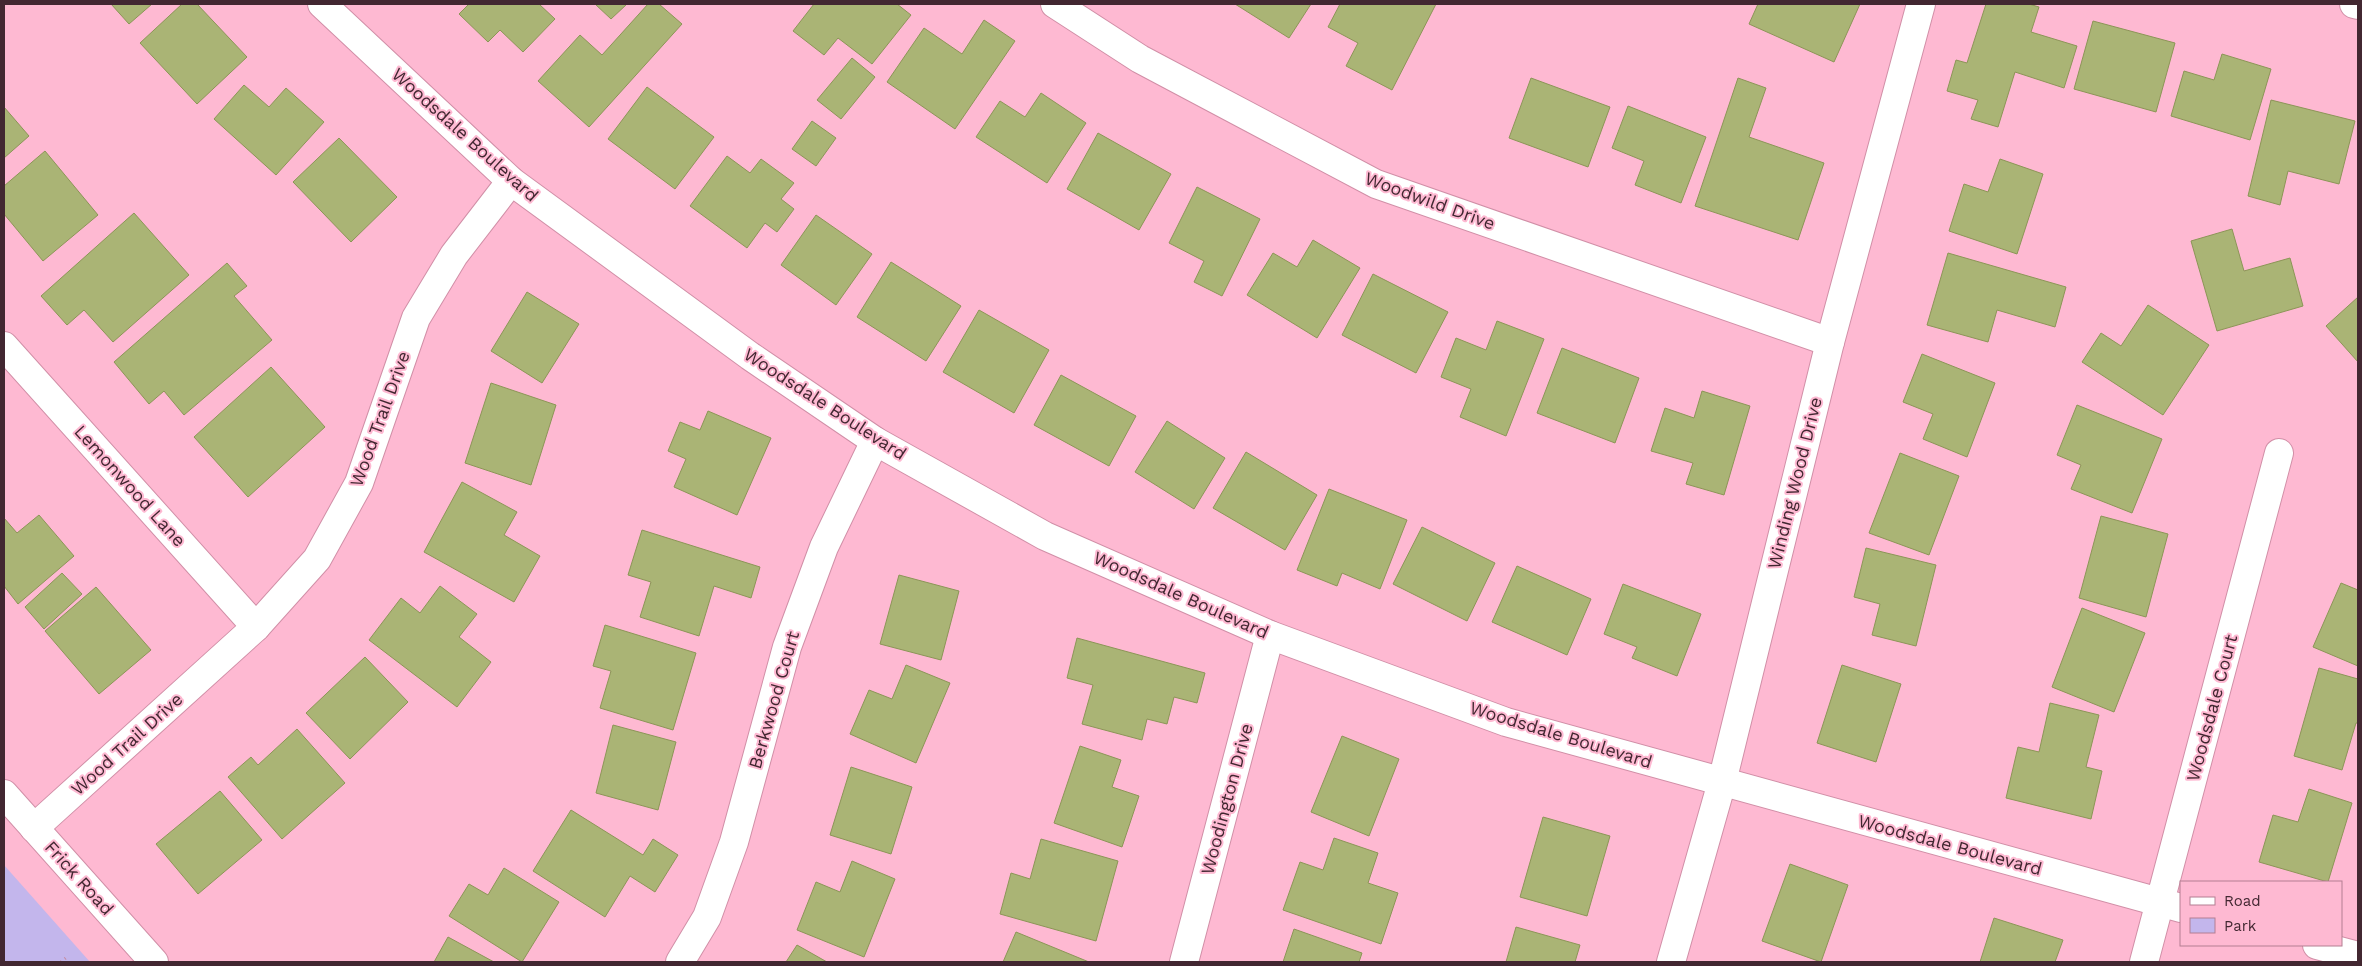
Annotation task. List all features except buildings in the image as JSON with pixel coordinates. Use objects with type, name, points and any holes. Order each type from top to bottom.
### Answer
[{"type":"street","name":"Woodsdale Boulevard","points":[[322,4],[511,181],[750,356],[875,441],[1045,536],[1270,635],[1506,722],[2171,905]]},
{"type":"street","name":"Woodwild Drive","points":[[1056,4],[1140,60],[1376,184],[1830,342]]},
{"type":"street","name":"Winding Wood Drive","points":[[1671,962],[1722,782],[1830,342],[1921,4]]},
{"type":"street","points":[[2354,4],[2358,5]]},
{"type":"street","name":"Wood Trail Drive","points":[[34,828],[256,627],[317,559],[359,483],[416,318],[454,255],[511,181]]},
{"type":"street","name":"Lemonwood Lane","points":[[4,346],[256,627]]},
{"type":"street","name":"Berkwood Court","points":[[680,962],[707,917],[734,842],[787,647],[824,547],[875,441]]},
{"type":"street","name":"Woodsdale Court","points":[[2144,962],[2171,905],[2279,453]]},
{"type":"street","name":"Woodington Drive","points":[[1184,962],[1270,635]]},
{"type":"street","name":"Frick Road","points":[[4,794],[154,962]]},
{"type":"street","points":[[2321,946],[2358,956]]},
{"type":"path","points":[[61,962],[68,956]]},
{"type":"green space","points":[[4,865],[90,962],[4,962]]}]
